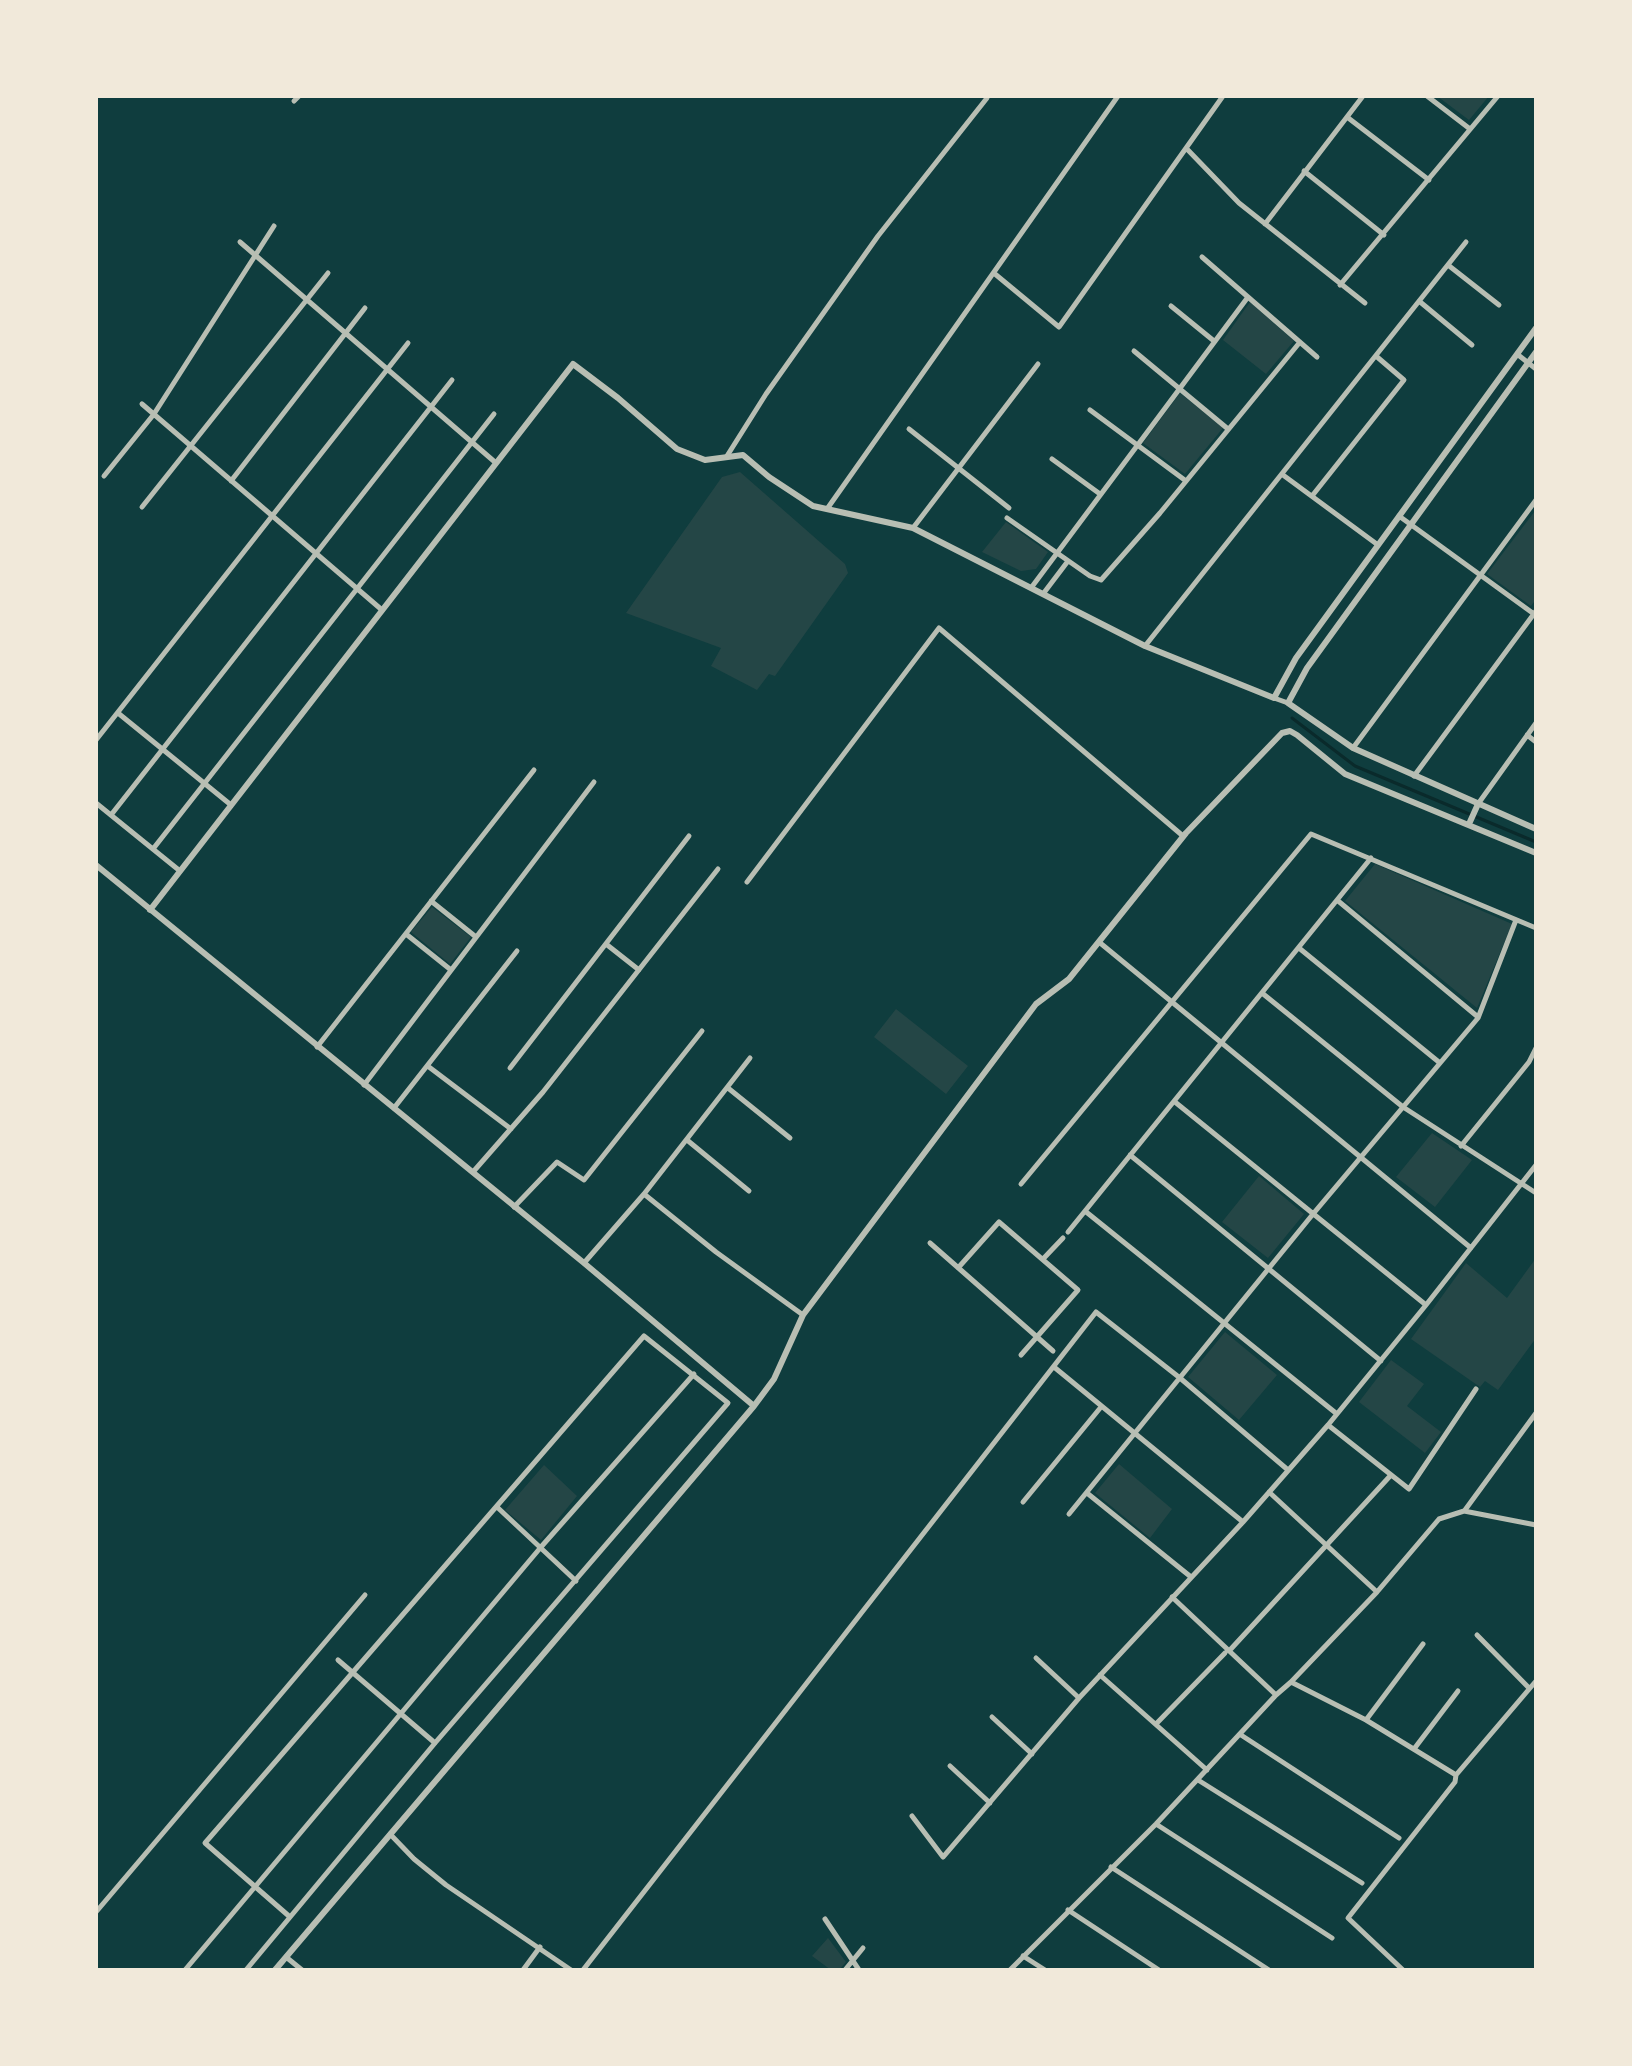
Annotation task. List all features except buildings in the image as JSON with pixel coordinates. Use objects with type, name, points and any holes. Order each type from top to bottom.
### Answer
[{"type":"street","points":[[826,510],[1118,96]]},
{"type":"street","points":[[995,274],[1059,327],[1223,96]]},
{"type":"street","points":[[1265,224],[1363,96]]},
{"type":"street","points":[[1427,96],[1470,129]]},
{"type":"street","points":[[1340,285],[1498,96]]},
{"type":"street","points":[[727,456],[766,394],[859,261],[987,98]]},
{"type":"street","points":[[1347,117],[1429,180]]},
{"type":"street","points":[[1186,148],[1239,203],[1365,303]]},
{"type":"street","points":[[1304,171],[1384,235]]},
{"type":"street","points":[[104,476],[154,414],[274,226]]},
{"type":"street","points":[[240,242],[496,463]]},
{"type":"street","points":[[1145,646],[1466,242]]},
{"type":"street","points":[[1202,257],[1317,357]]},
{"type":"street","points":[[1448,265],[1499,305]]},
{"type":"street","points":[[142,507],[328,273]]},
{"type":"street","points":[[1031,588],[1248,297]]},
{"type":"street","points":[[1419,301],[1472,345]]},
{"type":"street","points":[[1171,306],[1214,341]]},
{"type":"street","points":[[231,481],[365,308]]},
{"type":"street","points":[[1274,698],[1296,658],[1536,328]]},
{"type":"street","points":[[1007,518],[1095,579],[1101,580],[1300,342]]},
{"type":"street","points":[[96,740],[408,343]]},
{"type":"street","points":[[1134,351],[1228,429]]},
{"type":"street","points":[[1288,703],[1307,668],[1536,352]]},
{"type":"street","points":[[1517,354],[1536,369]]},
{"type":"street","points":[[1312,496],[1404,380],[1376,356]]},
{"type":"street","points":[[150,910],[573,364],[677,449],[705,460],[743,455],[769,477],[813,506],[913,528],[1145,646],[1288,703],[1353,748],[1413,777],[1536,829]]},
{"type":"street","points":[[913,528],[1038,364]]},
{"type":"street","points":[[111,815],[452,380]]},
{"type":"street","points":[[142,404],[382,610]]},
{"type":"street","points":[[1090,410],[1186,481]]},
{"type":"street","points":[[153,849],[494,414]]},
{"type":"street","points":[[909,429],[1009,508]]},
{"type":"street","points":[[1052,459],[1100,494]]},
{"type":"street","points":[[1283,475],[1378,545]]},
{"type":"street","points":[[1353,748],[1536,500]]},
{"type":"street","points":[[1399,516],[1535,614],[1413,777]]},
{"type":"street","points":[[1043,594],[1068,561]]},
{"type":"street","points":[[747,882],[939,628],[1183,836]]},
{"type":"street","points":[[118,713],[231,805]]},
{"type":"street","points":[[1470,822],[1477,806],[1536,723]]},
{"type":"street","points":[[275,1970],[754,1406],[774,1379],[803,1315],[1036,1004],[1069,979],[1183,836],[1282,733],[1290,731],[1345,774],[1470,822],[1536,853]]},
{"type":"street","points":[[1527,735],[1536,742]]},
{"type":"street","points":[[317,1047],[534,770]]},
{"type":"street","points":[[364,1085],[594,782]]},
{"type":"street","points":[[96,803],[180,871]]},
{"type":"street","points":[[1021,1184],[1309,835],[1313,834],[1536,928]]},
{"type":"street","points":[[510,1068],[689,836]]},
{"type":"street","points":[[1043,1259],[1175,1102],[1371,858]]},
{"type":"street","points":[[96,865],[584,1263],[754,1406]]},
{"type":"street","points":[[472,1173],[511,1129],[718,869]]},
{"type":"street","points":[[1337,900],[1478,1018]]},
{"type":"street","points":[[431,901],[476,937]]},
{"type":"street","points":[[1069,1514],[1313,1214],[1478,1018],[1516,920]]},
{"type":"street","points":[[406,934],[451,970]]},
{"type":"street","points":[[1099,942],[1471,1248]]},
{"type":"street","points":[[606,944],[639,970]]},
{"type":"street","points":[[1299,948],[1440,1063]]},
{"type":"street","points":[[394,1109],[517,951]]},
{"type":"street","points":[[1262,993],[1403,1107],[1536,1193]]},
{"type":"street","points":[[514,1207],[557,1162],[584,1180],[702,1031]]},
{"type":"street","points":[[1461,1146],[1529,1062],[1536,1048]]},
{"type":"street","points":[[584,1263],[644,1194],[750,1058]]},
{"type":"street","points":[[428,1067],[511,1129]]},
{"type":"street","points":[[728,1088],[790,1138]]},
{"type":"street","points":[[1175,1102],[1426,1305]]},
{"type":"street","points":[[687,1140],[749,1191]]},
{"type":"street","points":[[1130,1155],[1381,1361]]},
{"type":"street","points":[[912,1816],[943,1857],[1079,1698],[1243,1522],[1328,1425],[1536,1165]]},
{"type":"street","points":[[644,1194],[716,1252],[803,1315]]},
{"type":"street","points":[[1085,1211],[1337,1414]]},
{"type":"street","points":[[958,1268],[999,1222],[1078,1290],[1021,1355]]},
{"type":"street","points":[[930,1243],[1053,1351]]},
{"type":"street","points":[[583,1970],[1096,1312],[1180,1378],[1288,1470]]},
{"type":"street","points":[[246,1970],[435,1743],[728,1403],[644,1336],[205,1843],[290,1917]]},
{"type":"street","points":[[1054,1367],[1243,1522]]},
{"type":"street","points":[[185,1970],[541,1547],[694,1374]]},
{"type":"street","points":[[1328,1425],[1409,1489],[1476,1389]]},
{"type":"street","points":[[1023,1502],[1101,1407]]},
{"type":"street","points":[[1464,1511],[1536,1413]]},
{"type":"street","points":[[1156,1724],[1328,1547],[1391,1475]]},
{"type":"street","points":[[1269,1492],[1377,1592]]},
{"type":"street","points":[[1087,1493],[1191,1577]]},
{"type":"street","points":[[497,1507],[576,1581]]},
{"type":"street","points":[[1010,1970],[1208,1770],[1377,1592],[1439,1519],[1464,1511],[1536,1525]]},
{"type":"street","points":[[96,1912],[365,1595]]},
{"type":"street","points":[[1172,1597],[1276,1695]]},
{"type":"street","points":[[1477,1635],[1529,1688]]},
{"type":"street","points":[[1366,1720],[1423,1644]]},
{"type":"street","points":[[1036,1658],[1079,1698]]},
{"type":"street","points":[[338,1660],[435,1743]]},
{"type":"street","points":[[1100,1675],[1208,1770]]},
{"type":"street","points":[[1403,1970],[1348,1918],[1455,1782],[1456,1775],[1536,1681]]},
{"type":"street","points":[[1291,1682],[1366,1720],[1456,1775]]},
{"type":"street","points":[[1414,1749],[1458,1691]]},
{"type":"street","points":[[992,1717],[1032,1754]]},
{"type":"street","points":[[1241,1735],[1399,1838]]},
{"type":"street","points":[[950,1766],[990,1803]]},
{"type":"street","points":[[1198,1780],[1362,1883]]},
{"type":"street","points":[[1156,1824],[1332,1938]]},
{"type":"street","points":[[390,1834],[446,1885],[571,1970]]},
{"type":"street","points":[[1111,1867],[1269,1970]]},
{"type":"street","points":[[1068,1910],[1159,1970]]},
{"type":"street","points":[[825,1919],[859,1970]]},
{"type":"street","points":[[523,1970],[540,1947]]},
{"type":"street","points":[[845,1970],[863,1948]]},
{"type":"street","points":[[1023,1956],[1045,1970]]},
{"type":"street","points":[[286,1957],[302,1970]]},
{"type":"shaded area","points":[[1437,96],[1489,96],[1469,120]]},
{"type":"shaded area","points":[[1250,302],[1294,341],[1266,374],[1223,340]]},
{"type":"shaded area","points":[[1180,393],[1223,428],[1185,474],[1143,443]]},
{"type":"shaded area","points":[[740,472],[845,564],[848,573],[775,676],[769,674],[757,690],[711,666],[721,648],[626,613],[722,477]]},
{"type":"shaded area","points":[[1535,511],[1536,599],[1531,606],[1487,574]]},
{"type":"shaded area","points":[[1006,522],[1048,552],[1036,569],[1021,571],[982,552]]},
{"type":"shaded area","points":[[1375,864],[1512,924],[1477,1008],[1345,901]]},
{"type":"shaded area","points":[[432,907],[471,937],[450,964],[411,932]]},
{"type":"shaded area","points":[[896,1009],[968,1066],[946,1094],[874,1037]]},
{"type":"shaded area","points":[[1432,1133],[1472,1160],[1435,1207],[1396,1177]]},
{"type":"shaded area","points":[[1259,1176],[1304,1214],[1268,1258],[1222,1222]]},
{"type":"shaded area","points":[[1536,1258],[1536,1338],[1498,1390],[1485,1381],[1480,1387],[1411,1339],[1466,1263],[1507,1298]]},
{"type":"shaded area","points":[[1225,1332],[1277,1375],[1239,1420],[1188,1377]]},
{"type":"shaded area","points":[[1391,1360],[1424,1384],[1407,1406],[1441,1432],[1425,1453],[1359,1402]]},
{"type":"shaded area","points":[[1119,1464],[1172,1509],[1150,1538],[1095,1493]]},
{"type":"shaded area","points":[[544,1465],[577,1496],[541,1540],[505,1510]]},
{"type":"shaded area","points":[[828,1938],[846,1962],[839,1970],[831,1970],[812,1956]]},
{"type":"waterway","points":[[1292,718],[1355,766],[1536,842]]}]
